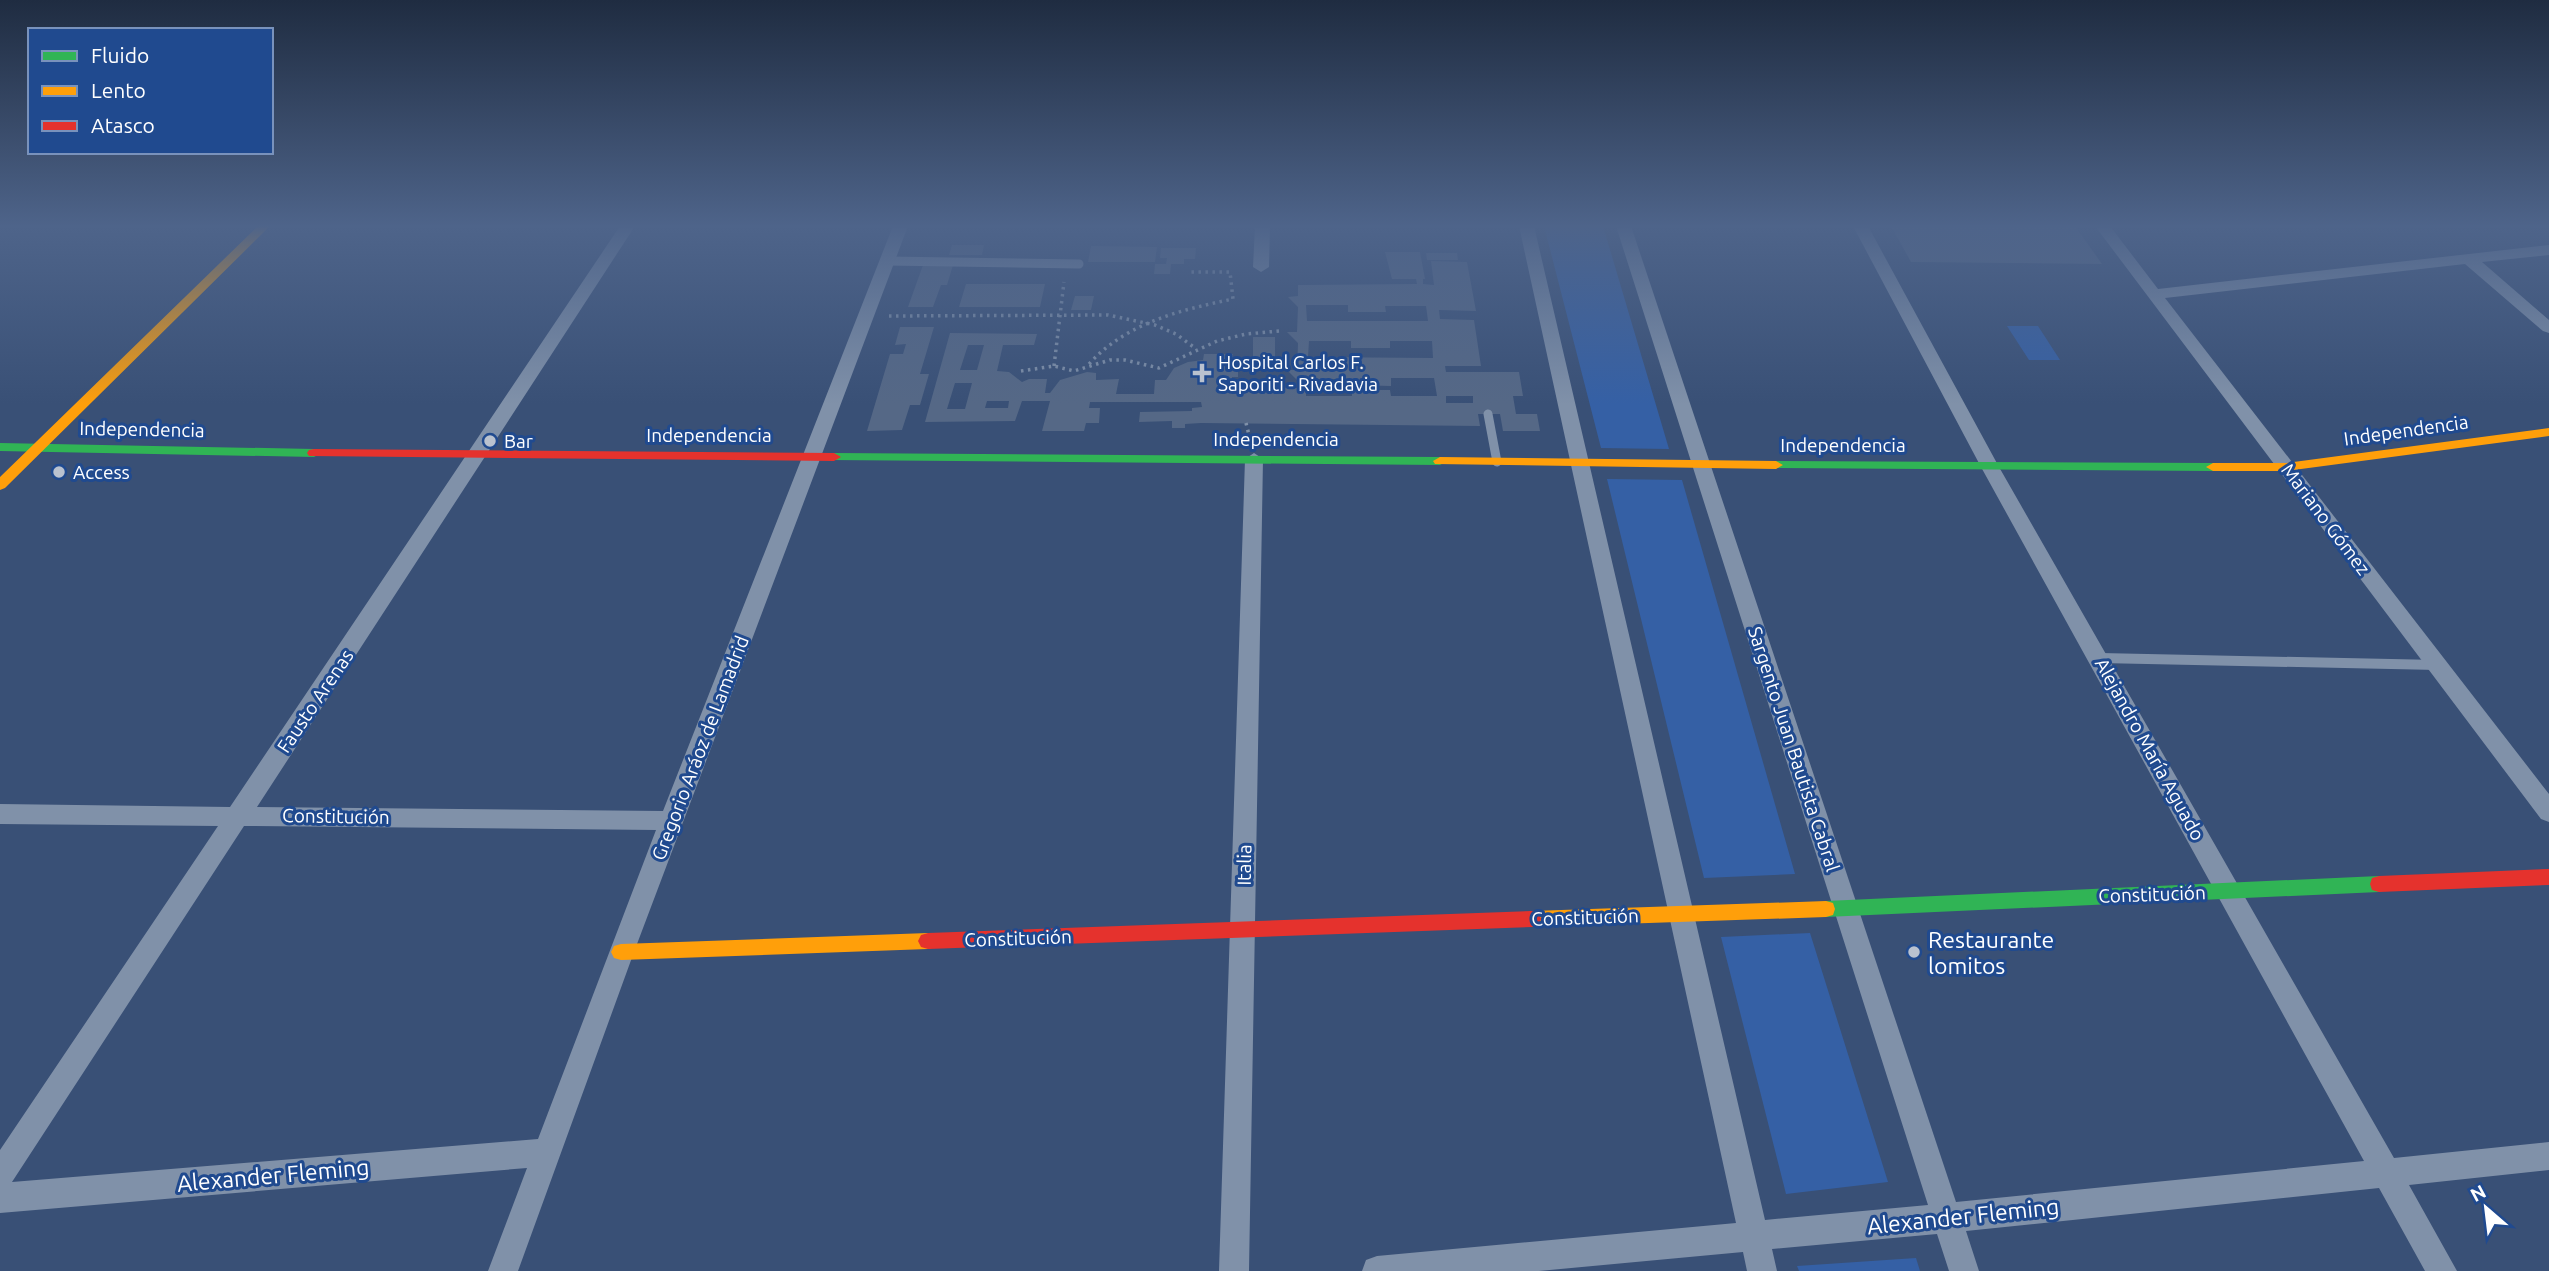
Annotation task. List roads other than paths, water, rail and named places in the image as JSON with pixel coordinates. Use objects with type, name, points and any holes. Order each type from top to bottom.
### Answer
[{"type":"street","points":[[0,485],[204,285]]},
{"type":"street","name":"Fausto Arenas","points":[[0,1175],[589,285]]},
{"type":"street","name":"Gregorio Aráoz de Lamadrid","points":[[503,1271],[621,952],[879,285]]},
{"type":"street","points":[[1539,285],[1762,1271]]},
{"type":"street","name":"Sargento Juan Bautista Cabral","points":[[1643,285],[1964,1271]]},
{"type":"street","name":"Alejandro María Aguado","points":[[1892,285],[1990,467],[2100,658],[2442,1271]]},
{"type":"street","name":"Mariano Gómez","points":[[2148,285],[2549,812]]},
{"type":"street","points":[[2155,294],[2233,285]]},
{"type":"street","points":[[2500,285],[2549,328]]},
{"type":"street","name":"Independencia","points":[[0,447],[478,456],[2286,467],[2549,432]]},
{"type":"street","name":"Italia","points":[[1234,1271],[1254,459]]},
{"type":"street","name":"Constitución","points":[[0,814],[671,821]]},
{"type":"street","name":"Constitución","points":[[621,952],[1845,908],[2549,877]]},
{"type":"street","name":"Alexander Fleming","points":[[0,1199],[546,1152]]},
{"type":"street","name":"Alexander Fleming","points":[[1377,1271],[1947,1218],[2549,1156]]},
{"type":"lane","points":[[1488,414],[1497,462]]},
{"type":"lane","points":[[2100,658],[2438,665]]},
{"type":"place","name":"Hospital Carlos F. Saporiti - Rivadavia","points":[[1202,373]]},
{"type":"place","name":"Bar","points":[[490,441]]},
{"type":"place","name":"Access","points":[[59,472]]},
{"type":"place","name":"Restaurante lomitos","points":[[1914,952]]}]
